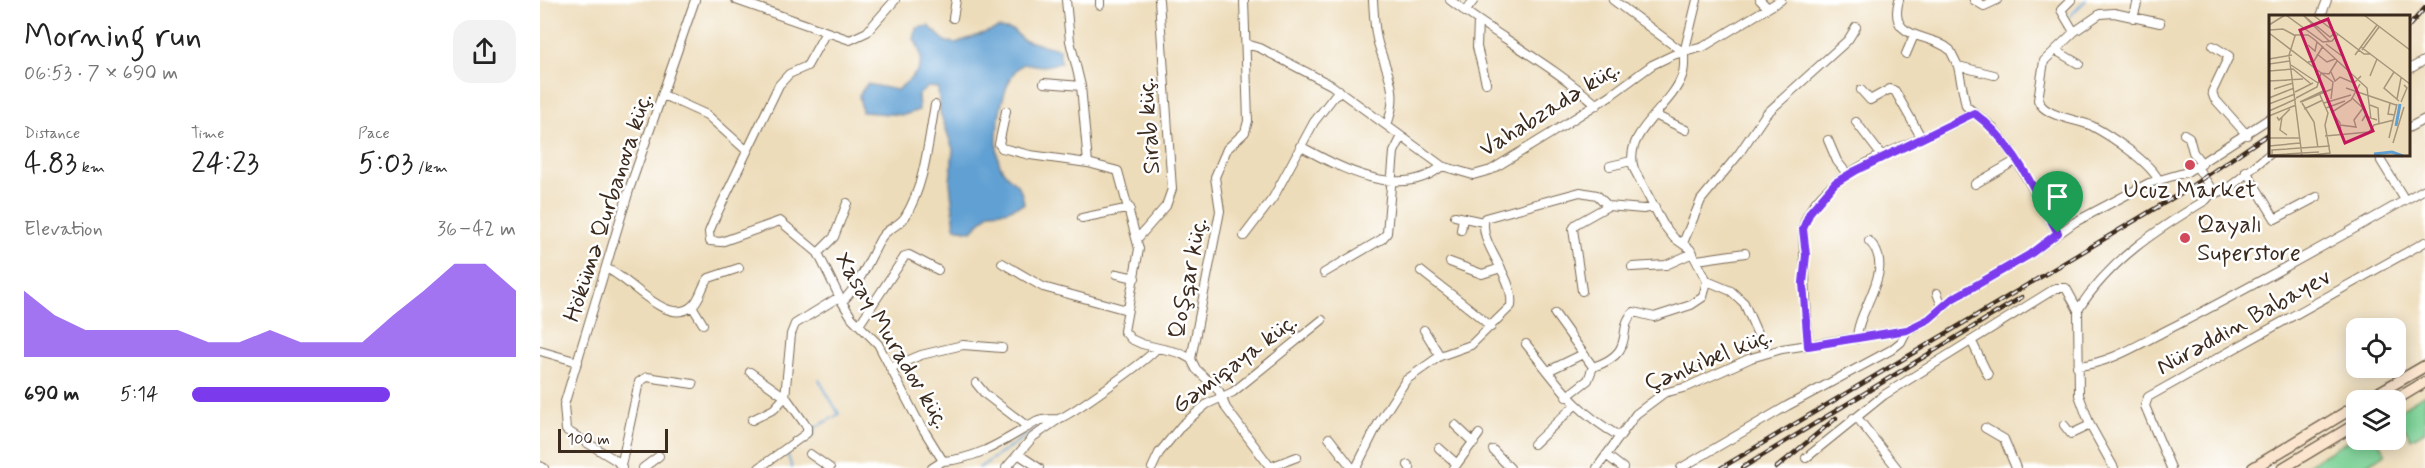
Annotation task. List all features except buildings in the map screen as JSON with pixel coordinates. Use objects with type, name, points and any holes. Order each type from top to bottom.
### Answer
[{"type":"street","name":"Hökümə Qurbanova küç.","points":[[622,467],[566,430],[564,405],[630,187],[696,0]]},
{"type":"street","points":[[736,0],[843,40],[857,38],[879,19],[895,0]]},
{"type":"street","points":[[953,18],[956,0]]},
{"type":"street","points":[[1066,0],[1070,41],[1081,86],[1088,163]]},
{"type":"street","name":"Sirab küç.","points":[[1138,238],[1166,206],[1172,189],[1159,0]]},
{"type":"street","name":"Qoşqar küç.","points":[[1191,359],[1220,211],[1215,177],[1227,148],[1245,132],[1248,121],[1244,0]]},
{"type":"street","points":[[1373,0],[1376,30],[1387,63],[1393,92],[1394,103],[1387,125]]},
{"type":"street","points":[[1450,0],[1478,21],[1568,79],[1597,105]]},
{"type":"street","points":[[1465,12],[1474,0]]},
{"type":"street","points":[[1613,0],[1684,53]]},
{"type":"street","points":[[1697,0],[1684,53],[1681,78],[1638,139],[1631,161],[1670,233],[1695,257],[1707,281],[1739,297],[1766,353]]},
{"type":"street","points":[[1760,0],[1768,8]]},
{"type":"street","name":"Vahabzadə küç.","points":[[1246,44],[1260,48],[1339,90],[1401,138],[1442,166],[1463,173],[1482,173],[1597,105],[1652,65],[1703,47],[1781,0]]},
{"type":"street","points":[[1899,0],[1897,11],[1900,24],[1914,35],[1946,46],[1955,56],[1964,99],[1974,113],[1992,127],[2017,160],[2058,233]]},
{"type":"street","points":[[1974,0],[1984,6],[1997,0]]},
{"type":"street","points":[[2071,0],[2061,10],[2074,32]]},
{"type":"street","points":[[2133,18],[2138,0]]},
{"type":"street","points":[[2321,15],[2327,0]]},
{"type":"street","points":[[2158,179],[2148,166],[2099,131],[2049,112],[2040,105],[2041,69],[2044,61],[2074,32],[2106,12],[2160,23]]},
{"type":"street","points":[[1478,21],[1477,47],[1486,82]]},
{"type":"street","points":[[1683,243],[1701,200],[1766,114],[1848,40],[1856,27]]},
{"type":"street","name":"Xasay Muradov küç.","points":[[826,32],[807,66],[784,78],[709,232],[710,241],[721,242],[780,221],[819,253],[841,299],[860,325],[878,344],[890,369],[944,461],[965,458],[982,452],[1047,418],[1059,419],[1141,364],[1156,349]]},
{"type":"street","points":[[1906,54],[1914,35]]},
{"type":"street","points":[[2213,46],[2229,56],[2213,87],[2214,99],[2247,135]]},
{"type":"street","points":[[2055,50],[2079,64]]},
{"type":"street","points":[[2410,69],[2425,60]]},
{"type":"street","points":[[1958,66],[1994,75]]},
{"type":"street","points":[[1044,84],[1081,86]]},
{"type":"street","points":[[1861,90],[1870,100],[1890,89],[1895,91],[1921,137]]},
{"type":"street","points":[[1244,236],[1273,198],[1314,122],[1339,90]]},
{"type":"street","points":[[663,95],[706,115],[747,150]]},
{"type":"street","points":[[752,420],[774,409],[785,396],[793,328],[841,299],[866,268],[882,236],[904,218],[913,201],[921,176],[935,105]]},
{"type":"street","points":[[1006,111],[999,144],[1002,148],[1030,155],[1088,163],[1118,171],[1138,238],[1139,255],[1124,326],[1126,335],[1156,349],[1180,353],[1191,359],[1196,369],[1216,387],[1226,408],[1270,468],[1297,457]]},
{"type":"street","points":[[1808,346],[1803,283],[1806,255],[1804,224],[1826,192],[1848,175],[1882,156],[1974,113]]},
{"type":"street","points":[[1655,115],[1686,130]]},
{"type":"street","points":[[2410,127],[2425,118]]},
{"type":"street","name":"Çənkibel küç.","points":[[1597,468],[1636,414],[1653,398],[1687,387],[1766,353],[1907,330],[1929,319],[1942,306],[2029,255],[2058,233],[2112,201],[2158,179],[2177,175],[2199,165],[2269,119]]},
{"type":"street","points":[[1856,122],[1882,156]]},
{"type":"street","points":[[2184,134],[2189,137],[2211,194]]},
{"type":"street","points":[[1324,273],[1382,239],[1387,233],[1394,152],[1401,138]]},
{"type":"street","points":[[1828,140],[1837,161],[1848,175]]},
{"type":"street","points":[[1300,146],[1349,170],[1391,181],[1422,178],[1442,166]]},
{"type":"street","points":[[2078,310],[2123,256],[2151,234],[2206,200],[2211,194],[2228,189],[2246,171],[2269,155]]},
{"type":"street","points":[[2380,156],[2381,161],[2405,200]]},
{"type":"street","points":[[1975,184],[2017,160]]},
{"type":"street","points":[[1610,166],[1631,161]]},
{"type":"street","points":[[2246,171],[2275,219],[2317,197]]},
{"type":"street","points":[[2077,366],[2090,365],[2118,355],[2192,318],[2425,189]]},
{"type":"street","points":[[1483,222],[1488,216],[1580,192],[1597,195],[1608,206]]},
{"type":"street","points":[[819,253],[834,237],[847,203]]},
{"type":"street","points":[[1582,291],[1573,229],[1582,220],[1608,206],[1643,209],[1655,207]]},
{"type":"street","points":[[1082,218],[1130,208]]},
{"type":"street","points":[[1461,230],[1459,217],[1483,222]]},
{"type":"street","points":[[1329,438],[1354,468],[1398,390],[1440,356],[1471,345],[1511,306],[1511,291],[1490,245],[1483,222]]},
{"type":"street","points":[[1857,339],[1858,325],[1877,280],[1878,253],[1869,241]]},
{"type":"street","name":"Nürəddin Babayev","points":[[2171,468],[2145,406],[2148,397],[2425,242]]},
{"type":"street","points":[[1632,267],[1666,265],[1695,257],[1746,253]]},
{"type":"street","points":[[860,325],[905,256],[909,255],[939,270]]},
{"type":"street","points":[[1450,262],[1482,274],[1501,268]]},
{"type":"street","points":[[1002,263],[1043,287],[1127,310]]},
{"type":"street","points":[[607,269],[616,273],[646,298],[665,308],[683,311],[692,306],[709,278],[739,268]]},
{"type":"street","points":[[1421,271],[1452,297],[1468,305],[1491,327]]},
{"type":"street","points":[[1117,274],[1135,278]]},
{"type":"street","points":[[1566,397],[1588,380],[1593,367],[1617,354],[1622,348],[1628,320],[1634,312],[1654,317],[1691,305],[1702,297],[1707,281]]},
{"type":"street","points":[[1806,458],[1884,395],[2056,288],[2066,288],[2078,310],[2079,395],[2090,425],[2114,468]]},
{"type":"street","points":[[1937,294],[1942,306]]},
{"type":"street","points":[[692,306],[703,324]]},
{"type":"street","points":[[1555,314],[1593,367]]},
{"type":"street","name":"Gəmiqaya küç.","points":[[1152,468],[1159,453],[1176,432],[1207,404],[1233,392],[1322,320]]},
{"type":"street","points":[[1424,330],[1440,356]]},
{"type":"street","points":[[1681,468],[1898,346],[1907,330]]},
{"type":"street","points":[[1972,342],[1988,375]]},
{"type":"street","points":[[1526,344],[1574,406],[1597,424],[1619,436]]},
{"type":"street","points":[[890,369],[921,355],[963,345],[1002,348]]},
{"type":"street","points":[[540,351],[578,362]]},
{"type":"street","points":[[1548,371],[1583,354]]},
{"type":"street","points":[[2383,390],[2425,366]]},
{"type":"street","points":[[750,372],[785,396],[807,427],[807,433],[759,468]]},
{"type":"street","points":[[622,467],[639,382],[647,377],[693,384]]},
{"type":"street","points":[[2406,393],[2425,382]]},
{"type":"street","points":[[976,383],[985,394],[1028,427]]},
{"type":"street","points":[[1534,444],[1574,406]]},
{"type":"street","points":[[2253,468],[2346,412]]},
{"type":"street","points":[[1853,418],[1859,420],[1897,468]]},
{"type":"street","points":[[1006,468],[1033,437],[1059,419]]},
{"type":"street","points":[[1455,425],[1474,443]]},
{"type":"street","points":[[2064,425],[2071,434],[2090,425]]},
{"type":"street","points":[[1985,428],[2004,439],[2016,468]]},
{"type":"street","points":[[2283,468],[2346,430]]},
{"type":"street","points":[[1439,448],[1455,466],[1479,434]]},
{"type":"street","points":[[1493,450],[1510,468]]},
{"type":"street","points":[[1018,453],[1039,468]]},
{"type":"street","points":[[810,454],[830,468]]},
{"type":"street","points":[[1606,455],[1623,468]]},
{"type":"street","points":[[643,468],[659,456]]},
{"type":"street","points":[[932,468],[944,461]]},
{"type":"green space","points":[[2425,394],[2425,431],[2411,439],[2406,430],[2406,406]]},
{"type":"green space","points":[[2346,442],[2346,450],[2383,450],[2386,454],[2361,468],[2302,468]]},
{"type":"water","points":[[929,26],[946,42],[956,43],[998,28],[1013,30],[1022,39],[1059,49],[1061,62],[1048,66],[1024,64],[1016,70],[1004,95],[1000,111],[998,157],[1004,172],[1018,186],[1024,204],[1005,211],[990,212],[972,231],[955,228],[950,182],[953,149],[940,112],[938,88],[928,87],[918,95],[919,110],[904,115],[862,112],[859,95],[867,84],[897,90],[916,73],[921,62],[921,55],[914,39],[917,28]]},
{"type":"waterway","points":[[2070,16],[2086,0]]},
{"type":"waterway","points":[[792,468],[787,453],[814,435],[815,428],[839,414],[819,380]]},
{"type":"waterway","points":[[979,468],[1040,426]]},
{"type":"railway","points":[[2410,25],[2425,8]]},
{"type":"railway","points":[[1721,468],[2181,193],[2269,134]]},
{"type":"railway","points":[[1742,468],[2022,297]]},
{"type":"railway","points":[[1776,468],[1836,418]]},
{"type":"place","name":"Ucuz Market","points":[[2190,165]]},
{"type":"place","name":"Qayalı Superstore","points":[[2185,238]]},
{"type":"route","points":[[1974,113],[1992,127],[2010,149],[2058,233],[2019,262],[1991,275],[1952,299],[1918,326],[1907,330],[1808,346],[1803,283],[1806,262],[1803,229],[1810,212],[1835,183],[1921,137],[1974,113]]}]
